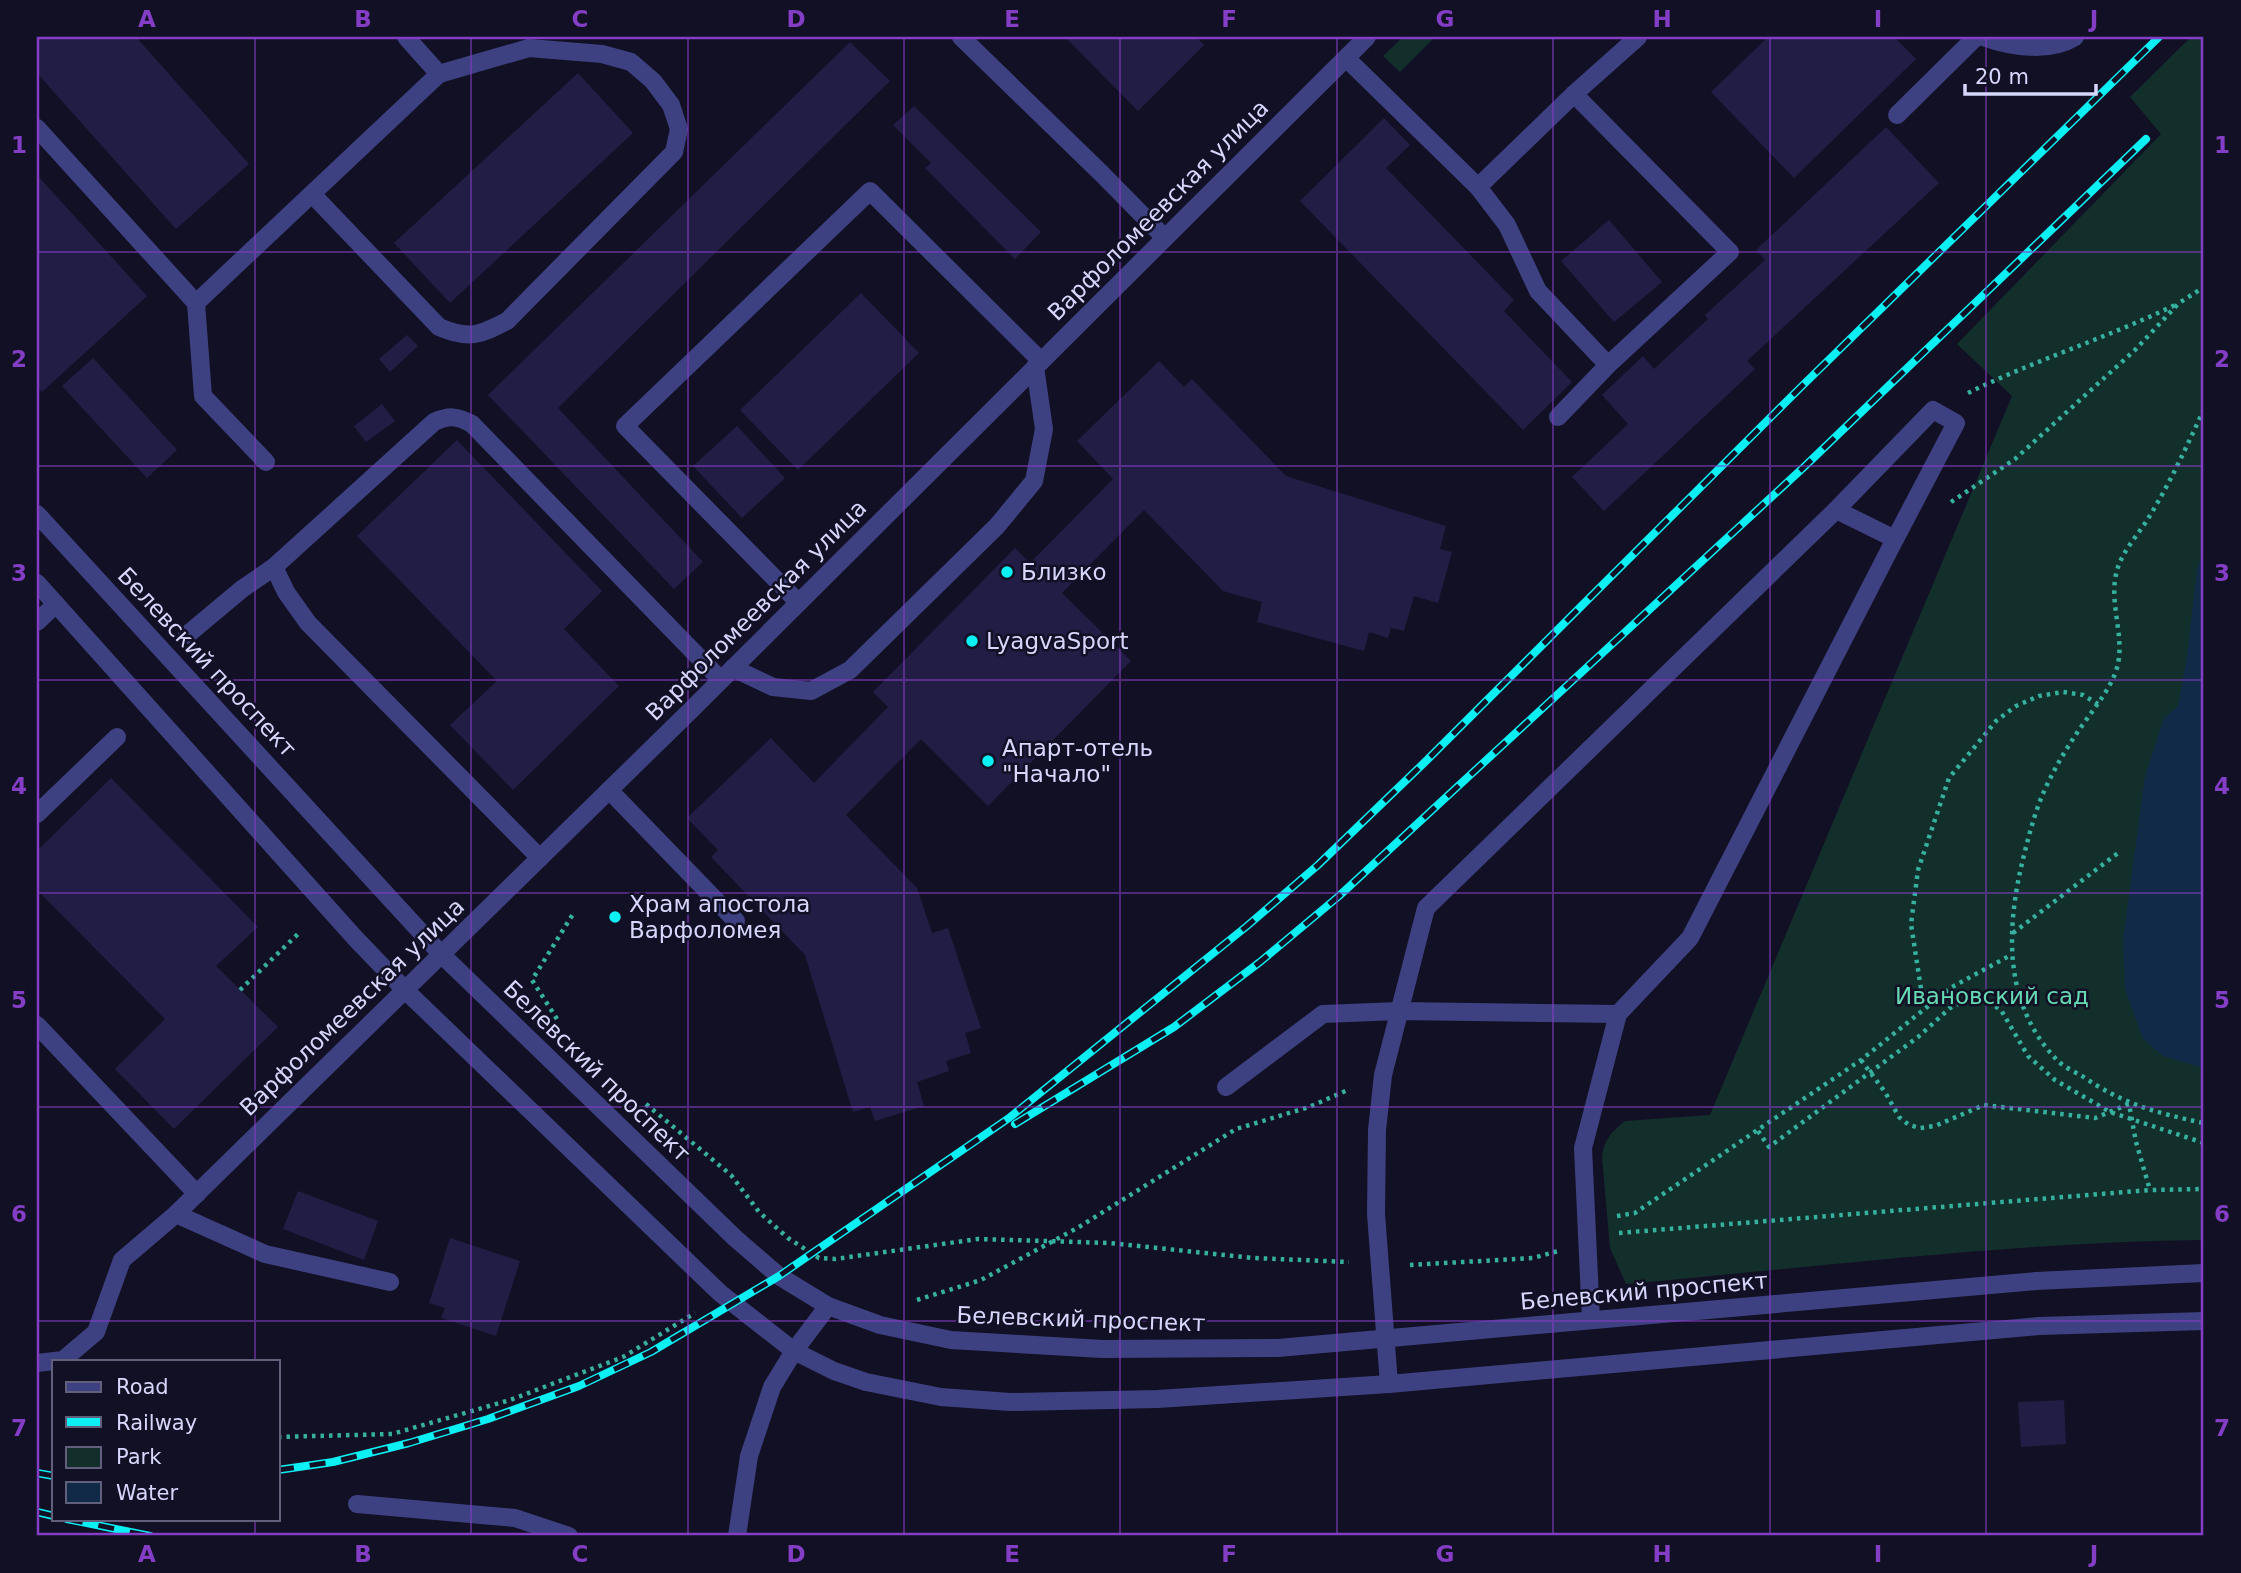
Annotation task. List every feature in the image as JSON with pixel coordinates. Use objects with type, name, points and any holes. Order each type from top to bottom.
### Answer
[{"type":"street","points":[[406,37],[439,74]]},
{"type":"street","points":[[961,37],[1165,238]]},
{"type":"street","name":"Варфоломеевская улица","points":[[63,1360],[96,1332],[122,1259],[197,1194],[540,858],[1367,37]]},
{"type":"street","points":[[1478,187],[1574,94],[1638,37]]},
{"type":"street","points":[[1897,115],[1976,37]]},
{"type":"street","points":[[1983,37],[2002,43],[2031,46],[2063,44],[2075,37]]},
{"type":"street","points":[[196,303],[439,74],[529,48],[602,54],[631,62],[653,81],[671,105],[679,129],[674,152],[507,321],[481,335],[458,335],[439,327],[312,194]]},
{"type":"street","points":[[1346,58],[1478,187],[1507,225],[1538,291],[1608,365]]},
{"type":"street","points":[[1558,417],[1608,365],[1730,252],[1574,94]]},
{"type":"street","points":[[37,128],[196,303],[203,396],[266,462]]},
{"type":"street","points":[[187,635],[242,589],[274,567],[434,422],[446,416],[472,424],[727,674],[773,687],[811,691],[850,670],[987,535],[1034,481],[1044,429],[1038,364],[870,191],[625,426],[798,602]]},
{"type":"street","points":[[1389,1384],[1376,1214],[1377,1130],[1383,1075],[1426,908],[1836,510],[1933,410],[1956,423],[1690,938],[1618,1014],[1583,1148],[1591,1320]]},
{"type":"street","points":[[1836,510],[1895,539]]},
{"type":"street","name":"Белевский проспект","points":[[37,514],[441,954],[735,1238],[779,1276],[828,1306],[880,1325],[951,1340],[1116,1349],[1278,1348],[2036,1281],[2204,1273]]},
{"type":"street","points":[[274,567],[286,592],[308,623],[540,858]]},
{"type":"street","points":[[37,583],[405,990],[720,1293],[794,1351],[834,1371],[866,1382],[941,1397],[1010,1402],[1157,1399],[1389,1384],[2039,1325],[2204,1321]]},
{"type":"street","points":[[37,622],[56,604]]},
{"type":"street","points":[[37,814],[117,737]]},
{"type":"street","points":[[609,790],[736,921]]},
{"type":"street","points":[[1226,1087],[1323,1014],[1399,1011],[1618,1014]]},
{"type":"street","points":[[37,1025],[197,1194]]},
{"type":"street","points":[[176,1214],[265,1254],[390,1282]]},
{"type":"street","points":[[737,1536],[749,1456],[772,1387],[794,1351],[828,1306]]},
{"type":"street","points":[[358,1504],[515,1518],[569,1536]]},
{"type":"path","points":[[1933,410],[2004,376],[2128,328],[2179,303],[2204,287]]},
{"type":"path","points":[[1950,503],[2015,459],[2135,350],[2179,303]]},
{"type":"path","points":[[2204,409],[2162,494],[2119,563],[2113,599],[2120,654],[2112,681],[2064,751],[2030,830],[2012,918],[2011,955],[2019,997],[2031,1028],[2057,1060],[2129,1104],[2204,1123]]},
{"type":"path","points":[[1931,1002],[1921,989],[1911,924],[1918,870],[1949,778],[1996,721],[2016,706],[2039,696],[2063,692],[2083,695],[2098,704]]},
{"type":"path","points":[[2012,934],[2118,853]]},
{"type":"path","points":[[559,1022],[532,980],[573,914]]},
{"type":"path","points":[[240,990],[300,932]]},
{"type":"path","points":[[640,1099],[731,1174],[759,1212],[788,1238],[820,1258],[835,1259],[978,1239],[1110,1243],[1253,1258],[1404,1265],[1533,1258],[1552,1254],[1587,1229],[1635,1213],[1861,1059],[1952,987],[2011,955]]},
{"type":"path","points":[[1758,1131],[1769,1147],[1918,1037],[1950,1007],[1968,999],[1984,999],[2001,1010],[2028,1056],[2042,1070],[2110,1112],[2204,1143]]},
{"type":"path","points":[[1861,1059],[1899,1117],[1909,1125],[1920,1128],[1935,1126],[1984,1105],[2095,1118],[2129,1104]]},
{"type":"path","points":[[916,1300],[981,1280],[1154,1182],[1236,1129],[1309,1107],[1383,1075]]},
{"type":"path","points":[[2129,1104],[2150,1190]]},
{"type":"path","points":[[1587,1229],[1639,1230],[2150,1190],[2204,1189]]},
{"type":"path","points":[[280,1437],[392,1434],[510,1400],[623,1357],[689,1317],[720,1293]]},
{"type":"green space","points":[[1403,37],[1435,37],[1400,72],[1383,56]]},
{"type":"green space","name":"Ивановский сад","points":[[2191,37],[2204,37],[2204,1240],[1988,1250],[1626,1284],[1610,1248],[1602,1157],[1606,1141],[1625,1121],[1710,1115],[2012,396],[1957,344],[2161,134],[2130,97]]},
{"type":"water","points":[[2204,548],[2204,1068],[2163,1056],[2143,1039],[2125,989],[2123,940],[2145,776],[2164,718],[2178,706],[2187,657],[2197,569]]},
{"type":"building","points":[[37,37],[136,37],[249,164],[176,229],[37,73]]},
{"type":"building","points":[[1065,37],[1196,37],[1204,45],[1138,111]]},
{"type":"building","points":[[1768,37],[1894,37],[1916,59],[1794,178],[1711,92]]},
{"type":"building","points":[[850,42],[890,81],[558,408],[703,562],[674,589],[488,395]]},
{"type":"building","points":[[578,73],[633,133],[450,303],[394,243]]},
{"type":"building","points":[[914,106],[1041,232],[1015,259],[925,168],[931,163],[893,125]]},
{"type":"building","points":[[1384,118],[1410,145],[1386,168],[1514,300],[1504,311],[1572,382],[1523,430],[1300,201]]},
{"type":"building","points":[[1886,127],[1939,183],[1747,361],[1755,369],[1604,511],[1572,477],[1628,424],[1602,395],[1643,356],[1654,369],[1708,319],[1705,315],[1765,260],[1756,250]]},
{"type":"building","points":[[37,175],[147,296],[42,392],[37,386]]},
{"type":"building","points":[[1609,220],[1662,282],[1614,322],[1561,261]]},
{"type":"building","points":[[861,293],[919,353],[798,470],[740,410]]},
{"type":"building","points":[[407,335],[418,346],[390,372],[379,359]]},
{"type":"building","points":[[93,358],[177,450],[147,478],[62,386]]},
{"type":"building","name":"Апарт-отель \"Начало\"","points":[[1159,361],[1184,387],[1192,379],[1286,476],[1446,526],[1440,549],[1452,552],[1438,603],[1414,596],[1404,631],[1391,628],[1388,638],[1369,632],[1364,651],[1257,622],[1262,602],[1223,591],[1144,510],[1062,593],[1131,661],[988,806],[921,739],[846,815],[917,888],[932,933],[948,928],[981,1028],[965,1033],[971,1053],[946,1061],[949,1071],[917,1082],[924,1106],[875,1121],[870,1107],[853,1112],[805,955],[711,857],[718,850],[687,818],[771,738],[814,783],[888,707],[873,692],[1015,548],[1030,563],[1113,479],[1077,441]]},
{"type":"building","points":[[382,404],[395,421],[366,442],[354,426]]},
{"type":"building","points":[[737,426],[785,478],[742,518],[693,466]]},
{"type":"building","points":[[457,440],[602,591],[564,629],[619,686],[513,790],[450,725],[497,681],[357,536]]},
{"type":"building","points":[[111,778],[258,927],[216,966],[278,1027],[174,1129],[115,1069],[165,1019],[37,890],[37,851]]},
{"type":"building","points":[[298,1191],[378,1221],[364,1260],[283,1229]]},
{"type":"building","points":[[450,1238],[520,1261],[496,1336],[441,1318],[445,1308],[429,1303]]},
{"type":"building","points":[[2064,1400],[2066,1444],[2021,1447],[2018,1402]]},
{"type":"railway","points":[[280,1470],[333,1462],[488,1419],[579,1386],[651,1352],[779,1276],[1009,1118],[1247,926],[1318,865],[2159,37]]},
{"type":"railway","points":[[1015,1124],[1174,1027],[1260,962],[1339,896],[1804,467],[2146,139]]},
{"type":"railway","points":[[37,1473],[52,1476]]},
{"type":"railway","points":[[37,1512],[52,1516]]},
{"type":"railway","points":[[72,1520],[150,1536]]},
{"type":"place","name":"Близко","points":[[1007,572]]},
{"type":"place","name":"LyagvaSport","points":[[972,641]]},
{"type":"place","name":"Апарт-отель \"Начало\"","points":[[988,761]]},
{"type":"place","name":"Храм апостола Варфоломея","points":[[615,917]]}]
